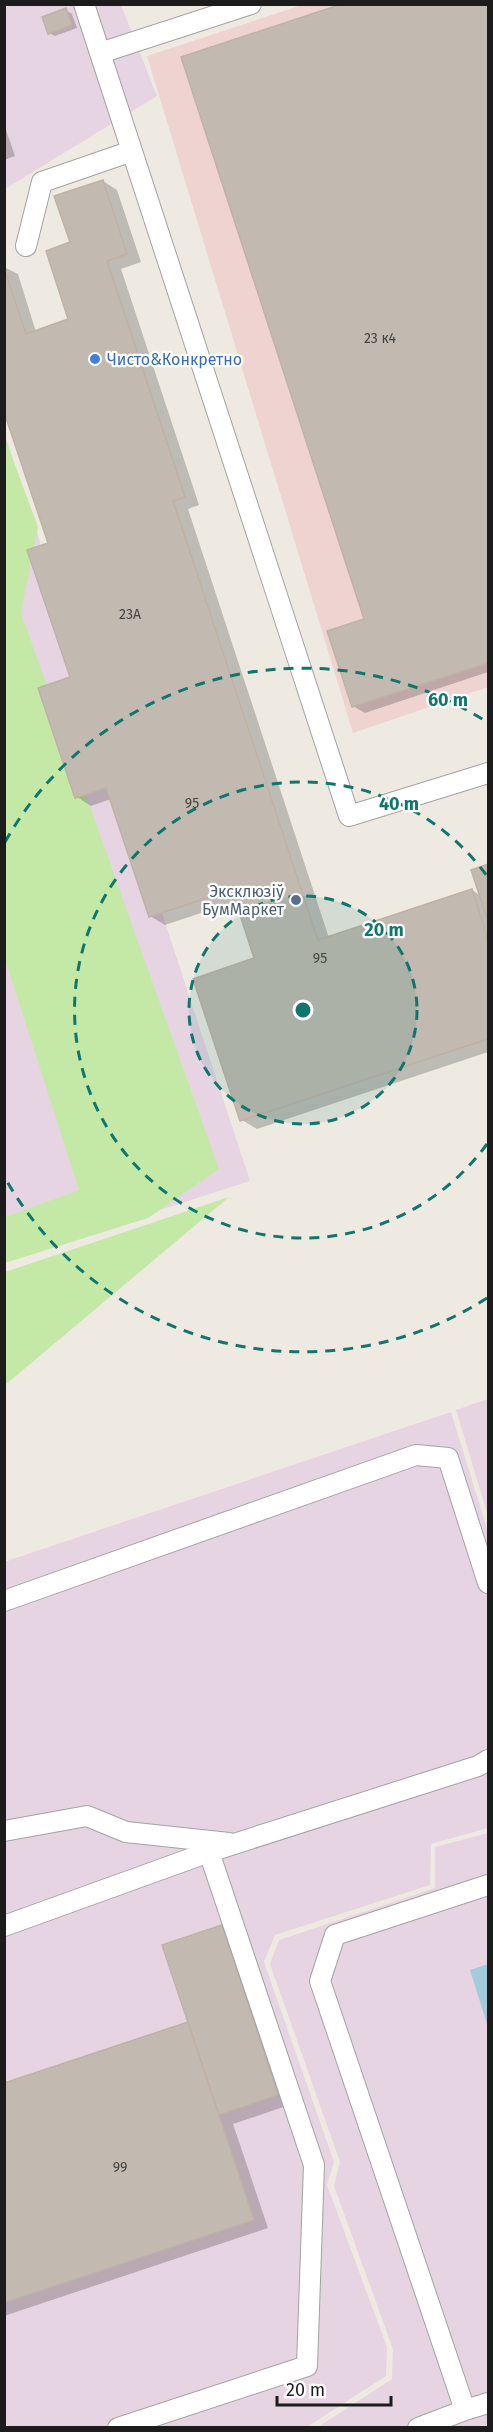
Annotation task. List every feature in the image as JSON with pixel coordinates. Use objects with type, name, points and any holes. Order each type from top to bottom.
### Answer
[{"type":"lane","points":[[84,4],[349,816],[489,773]]},
{"type":"lane","points":[[100,53],[251,4]]},
{"type":"lane","points":[[26,246],[42,182],[132,151]]},
{"type":"lane","points":[[4,1601],[416,1455],[448,1458],[489,1583]]},
{"type":"lane","points":[[4,1926],[209,1852],[478,1766],[489,1760]]},
{"type":"lane","points":[[4,1831],[87,1816],[126,1832],[237,1844]]},
{"type":"lane","points":[[118,2427],[307,2366],[314,2165],[209,1852]]},
{"type":"lane","points":[[465,2410],[320,1981],[334,1935],[489,1885]]},
{"type":"lane","points":[[418,2427],[489,2403]]},
{"type":"shaded area","points":[[5,5],[121,5],[157,96],[5,189]]},
{"type":"shaded area","points":[[302,5],[488,5],[488,687],[353,733],[147,56]]},
{"type":"shaded area","points":[[4,432],[250,1181],[5,1260],[4,1260]]},
{"type":"shaded area","points":[[488,1399],[488,1516],[456,1410]]},
{"type":"shaded area","points":[[451,1412],[488,1532],[488,1828],[431,1844],[430,1885],[275,1935],[264,1962],[334,2162],[327,2185],[387,2347],[386,2376],[307,2427],[5,2427],[4,1562]]},
{"type":"shaded area","points":[[488,1833],[488,2427],[318,2427],[392,2379],[393,2349],[334,2186],[340,2162],[270,1964],[279,1940],[435,1888],[435,1847]]},
{"type":"green space","points":[[4,435],[38,527],[21,613],[219,1169],[148,1218],[5,1263],[5,1217],[79,1190],[5,959]]},
{"type":"green space","points":[[229,1197],[5,1385],[5,1272]]},
{"type":"water","points":[[488,1964],[488,2027],[470,1970]]},
{"type":"building","points":[[342,4],[488,4],[488,663],[352,707],[327,631],[364,619],[181,57]]},
{"type":"building","points":[[66,8],[72,25],[48,34],[42,17]]},
{"type":"building","points":[[103,180],[127,254],[107,261],[185,497],[173,501],[318,940],[472,889],[488,940],[488,1039],[240,1121],[193,979],[254,958],[232,890],[149,917],[106,788],[75,798],[38,688],[70,677],[27,550],[48,543],[4,412],[4,268],[26,334],[68,319],[46,251],[70,242],[54,196]]},
{"type":"building","points":[[488,864],[488,921],[471,870]]},
{"type":"building","points":[[222,1925],[278,2095],[219,2115],[162,1945]]},
{"type":"building","points":[[188,2022],[254,2220],[4,2303],[4,2083]]},
{"type":"place","name":"Чисто&Конкретно","points":[[95,359]]},
{"type":"place","name":"Эксклюзіў БумМаркет","points":[[296,900]]}]
